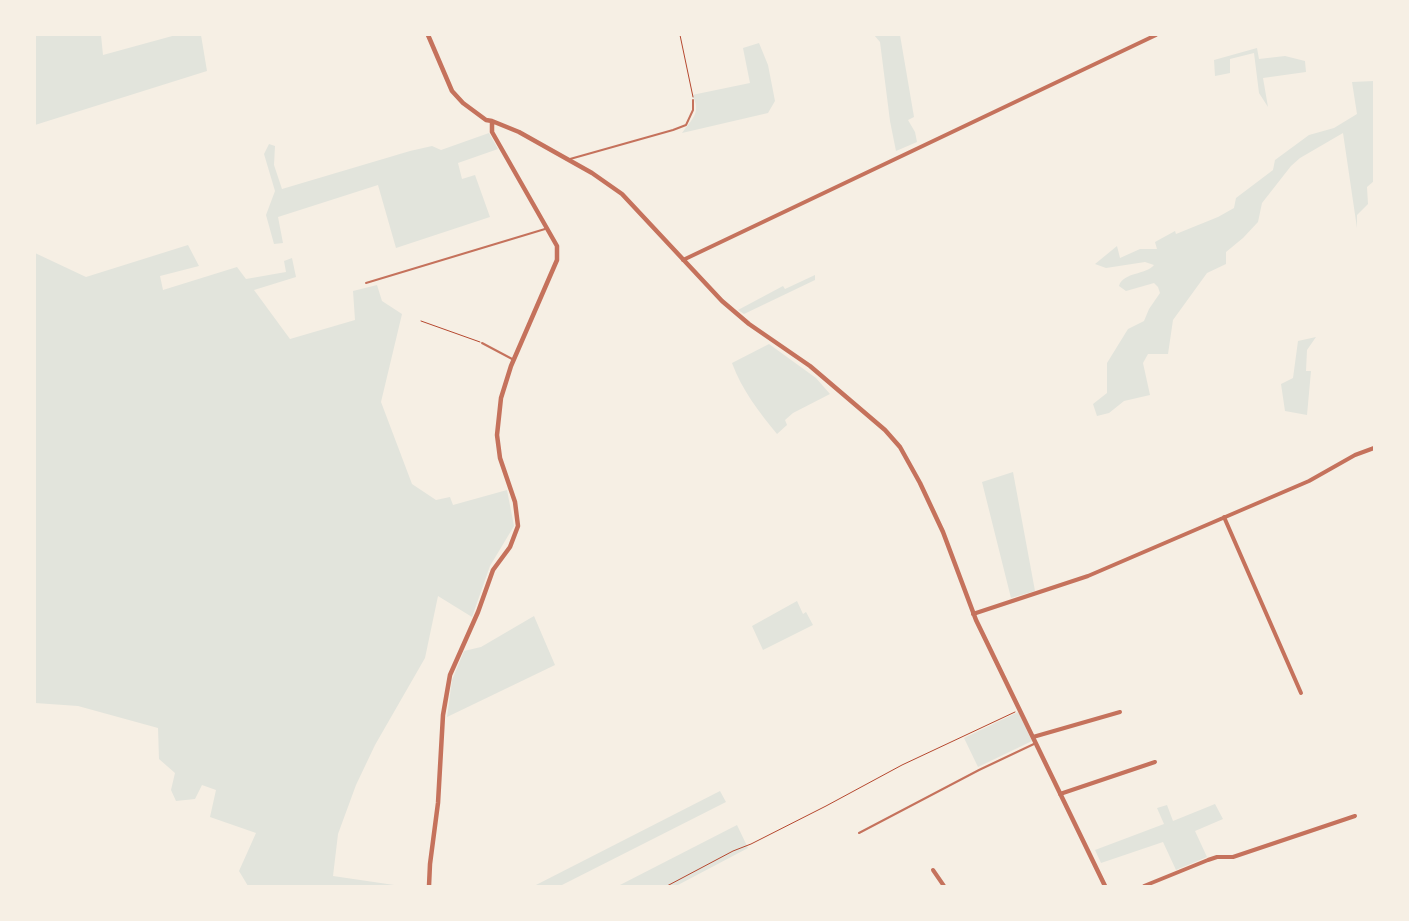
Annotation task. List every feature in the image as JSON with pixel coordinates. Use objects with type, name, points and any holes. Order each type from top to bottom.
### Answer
[{"type":"street","points":[[428,35],[452,91],[463,103],[486,120],[518,132],[592,173],[622,194],[722,301],[749,324],[810,366],[885,430],[900,447],[920,483],[943,532],[973,614],[1105,886]]},
{"type":"street","points":[[684,260],[1156,35]]},
{"type":"street","points":[[429,886],[438,803],[443,715],[450,675],[478,612],[493,570],[510,547],[518,526],[515,502],[500,458],[496,435],[501,398],[514,360],[557,260],[558,246],[492,132],[492,121]]},
{"type":"street","points":[[973,614],[1088,576],[1309,481],[1355,455],[1374,448]]},
{"type":"street","points":[[1224,517],[1301,694]]},
{"type":"street","points":[[1033,737],[1120,712]]},
{"type":"street","points":[[1060,794],[1155,762]]},
{"type":"street","points":[[1144,886],[1208,860],[1233,857],[1355,816]]},
{"type":"street","points":[[934,870],[944,886]]},
{"type":"lane","points":[[567,160],[686,125],[693,110],[694,100]]},
{"type":"lane","points":[[366,283],[547,228]]},
{"type":"lane","points":[[482,343],[514,360]]},
{"type":"lane","points":[[859,833],[1036,743]]},
{"type":"path","points":[[680,35],[694,100]]},
{"type":"path","points":[[421,321],[482,343]]},
{"type":"path","points":[[667,886],[902,766],[1020,710]]},
{"type":"shaded area","points":[[35,35],[101,35],[103,55],[176,35],[201,35],[207,71],[35,125]]},
{"type":"shaded area","points":[[874,35],[900,35],[914,117],[908,120],[915,132],[917,142],[896,151],[890,121],[880,42]]},
{"type":"shaded area","points":[[759,43],[768,65],[775,101],[768,113],[682,133],[696,111],[692,95],[750,83],[743,48]]},
{"type":"shaded area","points":[[1257,48],[1259,59],[1285,56],[1305,61],[1306,72],[1263,78],[1268,107],[1259,93],[1254,53],[1230,59],[1230,73],[1215,76],[1214,60]]},
{"type":"shaded area","points":[[1374,81],[1374,181],[1367,187],[1368,204],[1357,215],[1357,228],[1343,133],[1300,158],[1291,166],[1262,203],[1258,222],[1226,252],[1226,264],[1207,273],[1173,320],[1168,354],[1148,354],[1143,363],[1150,395],[1124,401],[1109,413],[1097,416],[1093,404],[1107,393],[1107,363],[1128,329],[1144,321],[1149,309],[1160,293],[1154,283],[1126,291],[1119,286],[1125,278],[1146,271],[1154,265],[1145,262],[1106,268],[1095,264],[1117,246],[1120,258],[1140,249],[1157,249],[1155,242],[1175,231],[1176,234],[1218,217],[1234,208],[1236,198],[1273,170],[1275,160],[1309,135],[1334,128],[1357,114],[1352,82]]},
{"type":"shaded area","points":[[489,133],[498,149],[458,163],[462,179],[475,175],[490,217],[396,248],[378,185],[278,217],[283,243],[274,244],[266,215],[275,191],[264,154],[269,144],[275,146],[274,165],[282,189],[410,151],[432,146],[441,150]]},
{"type":"shaded area","points":[[188,245],[199,266],[160,276],[163,290],[237,267],[246,279],[286,272],[284,261],[292,258],[296,277],[254,290],[290,339],[355,320],[353,291],[377,285],[382,301],[402,314],[381,402],[412,484],[436,500],[450,497],[453,505],[507,490],[514,526],[490,566],[472,617],[438,596],[425,658],[375,745],[356,785],[338,834],[333,876],[401,886],[248,886],[239,871],[256,833],[210,817],[216,790],[202,785],[195,799],[176,801],[171,790],[175,773],[159,759],[158,728],[78,706],[35,703],[35,253],[86,277]]},
{"type":"shaded area","points":[[815,275],[815,280],[744,314],[738,310],[783,286],[785,289]]},
{"type":"shaded area","points":[[1316,337],[1307,350],[1306,371],[1311,371],[1307,415],[1285,411],[1281,384],[1293,378],[1298,341]]},
{"type":"shaded area","points":[[769,344],[816,378],[830,394],[793,413],[785,420],[787,425],[777,434],[746,392],[732,363]]},
{"type":"shaded area","points":[[1013,472],[1035,591],[1011,598],[982,482]]},
{"type":"shaded area","points":[[797,601],[803,614],[806,612],[813,625],[763,650],[752,626]]},
{"type":"shaded area","points":[[534,616],[555,665],[447,717],[452,680],[464,651],[481,647]]},
{"type":"shaded area","points":[[1018,712],[1032,741],[978,767],[964,738]]},
{"type":"shaded area","points":[[720,791],[726,802],[560,886],[534,886]]},
{"type":"shaded area","points":[[1215,804],[1223,819],[1195,831],[1207,857],[1176,870],[1163,842],[1101,863],[1095,850],[1164,824],[1157,808],[1167,805],[1173,821]]},
{"type":"shaded area","points":[[737,825],[748,848],[676,886],[618,886]]}]
